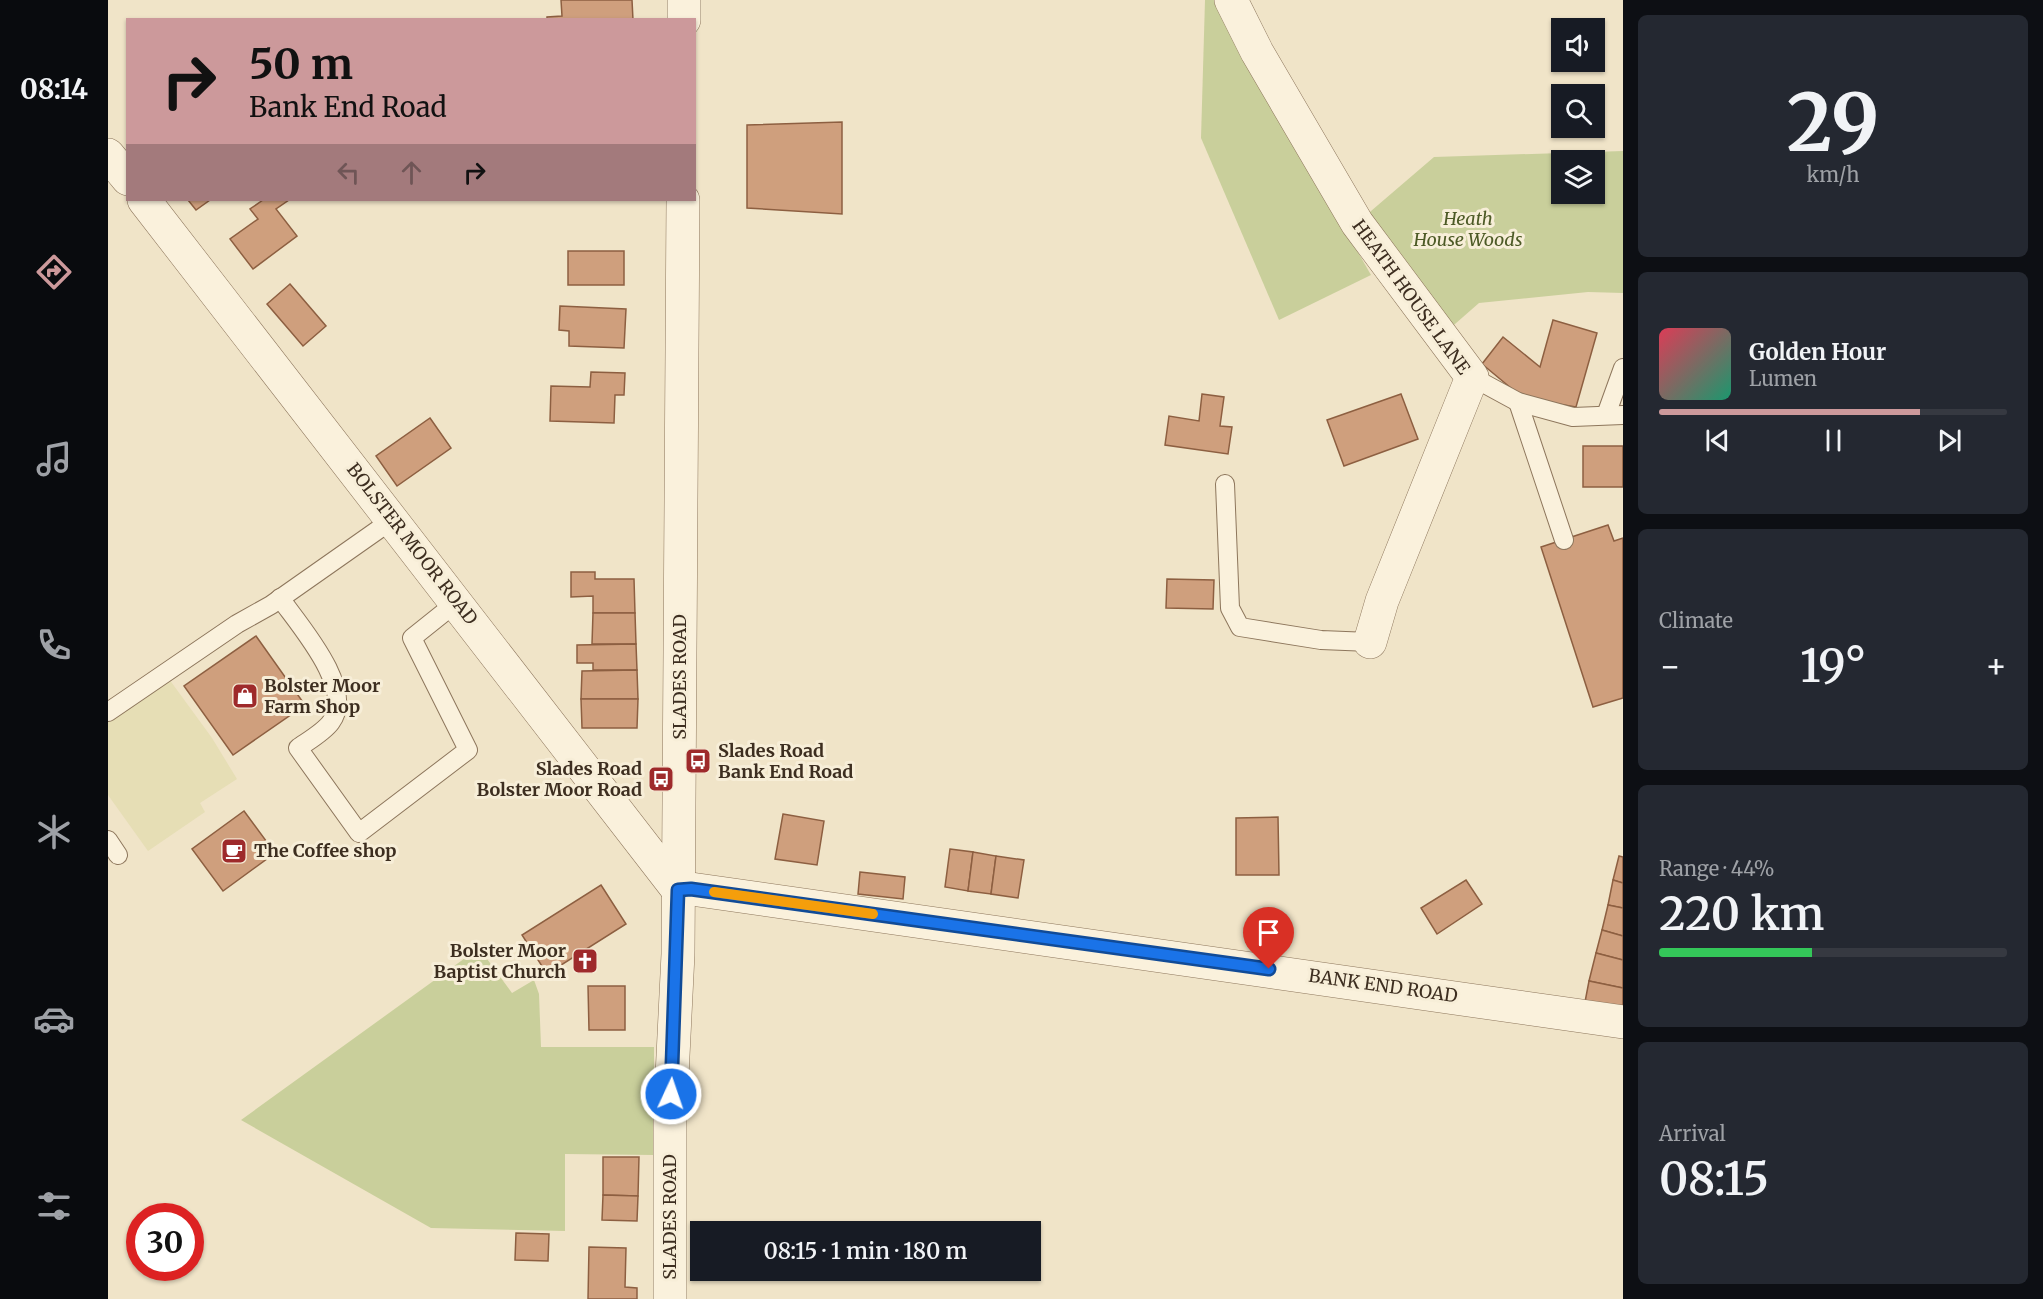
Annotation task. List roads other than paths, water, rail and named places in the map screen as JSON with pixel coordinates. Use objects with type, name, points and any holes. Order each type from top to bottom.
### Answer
[{"type":"street","points":[[684,0],[684,18]]},
{"type":"street","name":"HEATH HOUSE LANE","points":[[1231,0],[1257,52],[1357,223],[1472,377],[1382,601],[1370,642]]},
{"type":"street","points":[[108,155],[126,177]]},
{"type":"street","name":"BOLSTER MOOR ROAD","points":[[145,201],[678,890]]},
{"type":"street","name":"SLADES ROAD","points":[[670,1299],[668,1198],[678,890],[683,201]]},
{"type":"street","name":"BANK END ROAD","points":[[678,890],[691,889],[1280,971],[1623,1022]]},
{"type":"lane","points":[[1472,377],[1518,402],[1573,417],[1614,415],[1623,368]]},
{"type":"lane","points":[[1518,402],[1564,540]]},
{"type":"lane","points":[[1226,484],[1230,608],[1240,627],[1321,640],[1370,642]]},
{"type":"lane","points":[[108,712],[280,598],[392,520]]},
{"type":"lane","points":[[280,598],[320,655],[335,683],[337,710],[331,723],[298,748],[359,833],[468,750],[412,638],[457,602]]},
{"type":"place","name":"Bolster Moor Farm Shop","points":[[245,696]]},
{"type":"place","name":"Slades Road Bank End Road","points":[[698,761]]},
{"type":"place","name":"Slades Road Bolster Moor Road","points":[[661,779]]},
{"type":"place","name":"The Coffee shop","points":[[234,851]]},
{"type":"place","name":"Bolster Moor Baptist Church","points":[[585,961]]},
{"type":"park label","name":"Heath House Woods","points":[[1468,229]]}]
